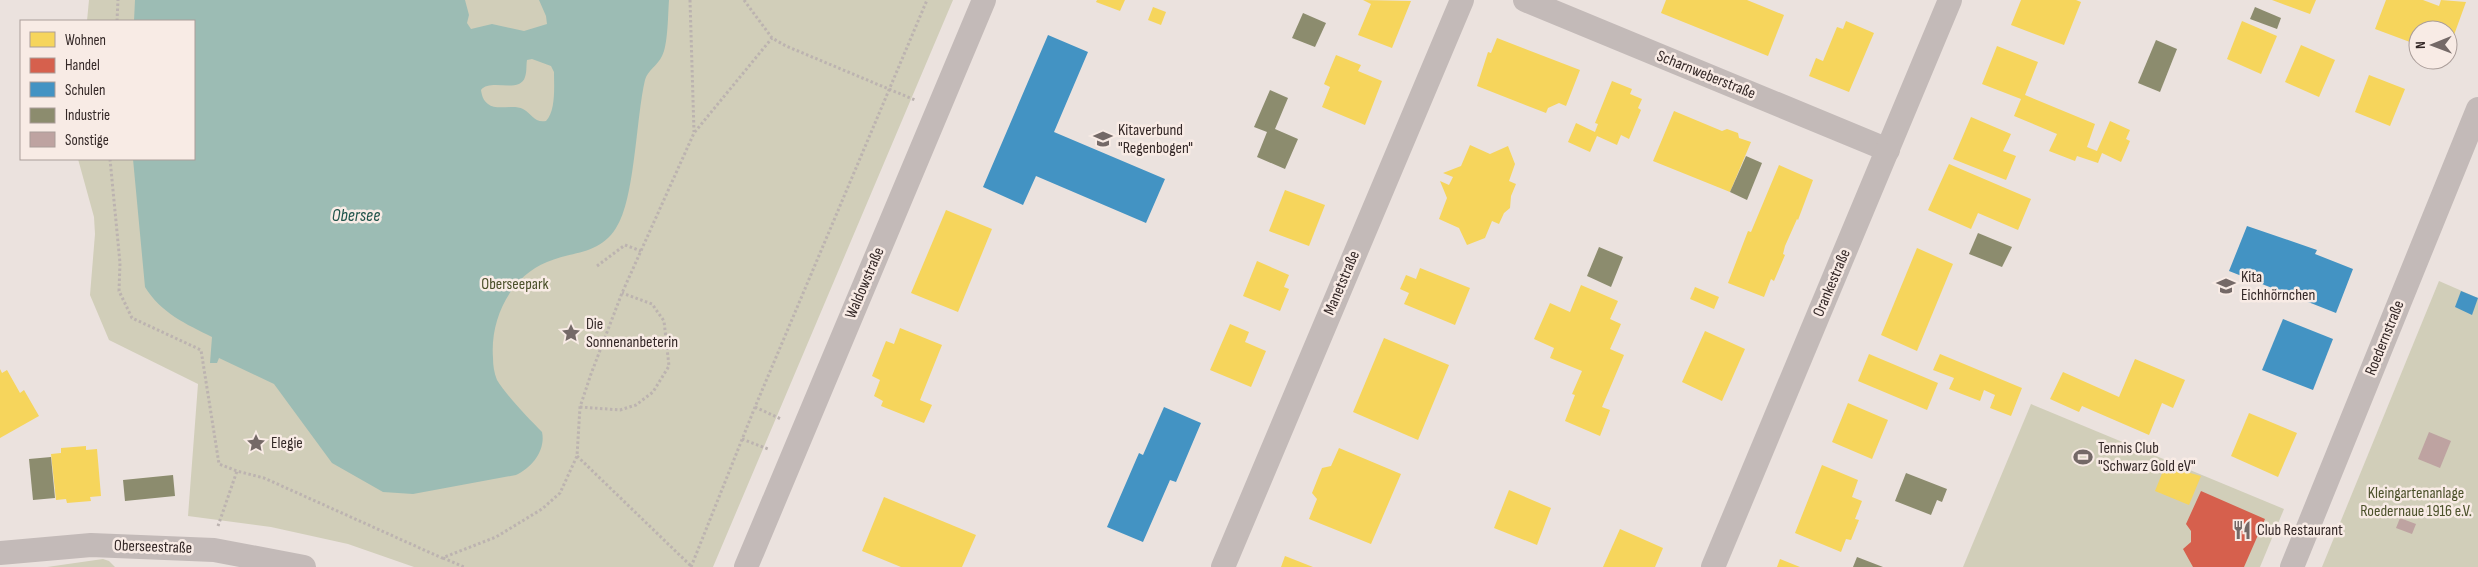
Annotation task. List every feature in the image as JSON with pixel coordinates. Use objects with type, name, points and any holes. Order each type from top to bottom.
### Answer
[{"type":"street","name":"Waldowstraße","points":[[746,567],[984,0]]},
{"type":"street","name":"Manetstraße","points":[[1223,567],[1462,0]]},
{"type":"street","name":"Scharnweberstraße","points":[[1525,0],[1888,150]]},
{"type":"street","name":"Orankestraße","points":[[1713,567],[1950,0]]},
{"type":"street","name":"Roedernstraße","points":[[2292,567],[2478,109]]},
{"type":"street","name":"Oberseestraße","points":[[0,553],[91,545],[141,557],[214,550],[304,567]]},
{"type":"path","points":[[117,20],[118,0]]},
{"type":"path","points":[[690,0],[694,133]]},
{"type":"path","points":[[744,0],[772,38],[786,46],[915,100]]},
{"type":"path","points":[[577,456],[691,567],[742,438],[927,0]]},
{"type":"path","points":[[442,558],[496,537],[542,509],[560,493],[577,456],[580,407],[622,294],[694,133],[772,38]]},
{"type":"path","points":[[110,160],[120,263],[119,291],[132,318],[201,350],[220,464],[264,478],[464,567]]},
{"type":"path","points":[[597,266],[625,246],[641,251]]},
{"type":"path","points":[[580,407],[620,410],[636,405],[653,392],[669,366],[664,320],[652,304],[622,294]]},
{"type":"path","points":[[755,407],[781,418]]},
{"type":"path","points":[[742,438],[768,449]]},
{"type":"path","points":[[218,527],[238,471]]},
{"type":"green space","name":"Oberseepark","points":[[89,0],[953,0],[713,567],[414,567],[348,544],[271,527],[188,516],[198,384],[109,340],[90,295],[95,234],[94,217],[78,160],[195,160],[195,20],[87,20]]},
{"type":"green space","name":"Kleingartenanlage Roedernaue 1916 e.V.","points":[[2439,281],[2478,298],[2478,567],[2322,567]]},
{"type":"green space","name":"Tennis Club \"Schwarz Gold eV\"","points":[[2031,404],[2284,509],[2260,567],[1963,567]]},
{"type":"green space","points":[[103,559],[109,561],[115,567],[47,567]]},
{"type":"water","name":"Obersee","points":[[135,0],[465,0],[469,15],[467,23],[471,29],[492,24],[524,31],[547,24],[546,16],[539,0],[669,0],[664,51],[645,80],[631,179],[622,215],[616,228],[609,237],[594,248],[557,258],[534,269],[513,289],[499,314],[493,343],[494,372],[497,380],[512,400],[542,432],[543,439],[540,452],[522,472],[516,475],[413,494],[383,492],[332,463],[274,384],[219,358],[217,363],[210,363],[212,337],[166,311],[145,287],[133,160],[195,160],[195,20],[134,20]],"holes":[[[532,59],[551,66],[554,72],[554,98],[549,117],[546,121],[539,121],[523,109],[491,106],[483,98],[481,90],[485,87],[491,85],[517,85],[522,82],[526,75],[527,60]]]},
{"type":"building: Wohnen","points":[[1097,0],[1125,0],[1120,11],[1096,2]]},
{"type":"building: Wohnen","points":[[1363,0],[1411,1],[1392,48],[1358,35],[1371,4]]},
{"type":"building: Wohnen","points":[[1666,0],[1747,0],[1784,15],[1768,56],[1661,13]]},
{"type":"building: Wohnen","points":[[2021,0],[2076,0],[2081,2],[2064,45],[2011,25]]},
{"type":"building: Wohnen","points":[[2272,0],[2316,0],[2310,14]]},
{"type":"building: Wohnen","points":[[2386,0],[2423,0],[2439,6],[2441,0],[2466,2],[2458,24],[2458,20],[2408,20],[2408,41],[2375,29]]},
{"type":"building: Wohnen","points":[[1153,7],[1166,12],[1161,25],[1148,20]]},
{"type":"building: Wohnen","points":[[1846,21],[1874,33],[1849,92],[1809,76],[1816,58],[1823,61],[1837,27],[1843,29]]},
{"type":"building: Wohnen","points":[[2242,21],[2277,36],[2261,74],[2227,59]]},
{"type":"building: Wohnen","points":[[1497,38],[1580,70],[1566,106],[1559,103],[1548,108],[1546,113],[1477,86],[1488,52],[1491,53]]},
{"type":"building: Wohnen","points":[[2301,45],[2335,60],[2319,97],[2285,82]]},
{"type":"building: Wohnen","points":[[1997,46],[2038,62],[2025,95],[2095,124],[2087,147],[2097,151],[2110,121],[2130,130],[2126,139],[2130,141],[2121,162],[2102,153],[2098,163],[2077,156],[2075,161],[2049,151],[2057,134],[2014,116],[2021,99],[1982,84]]},
{"type":"building: Wohnen","points":[[1336,55],[1361,65],[1358,71],[1382,81],[1365,125],[1322,107],[1330,87],[1324,84]]},
{"type":"building: Wohnen","points":[[2369,75],[2405,89],[2390,126],[2355,112]]},
{"type":"building: Wohnen","points":[[1612,81],[1632,89],[1630,94],[1642,99],[1638,108],[1641,110],[1629,139],[1621,135],[1617,145],[1597,136],[1590,152],[1568,142],[1576,123],[1595,132],[1598,124],[1595,123]]},
{"type":"building: Wohnen","points":[[1674,111],[1722,131],[1727,129],[1738,133],[1739,138],[1751,142],[1730,192],[1653,161]]},
{"type":"building: Wohnen","points":[[1971,117],[2011,134],[2003,151],[2016,156],[2006,180],[1953,159]]},
{"type":"building: Wohnen","points":[[1470,145],[1490,154],[1508,146],[1515,164],[1509,181],[1516,184],[1511,196],[1510,208],[1504,213],[1499,224],[1492,221],[1485,238],[1467,245],[1459,228],[1439,219],[1447,198],[1440,181],[1449,185],[1453,177],[1443,173],[1461,166]]},
{"type":"building: Wohnen","points":[[1949,164],[2031,199],[2018,230],[1978,213],[1971,229],[1928,210]]},
{"type":"building: Wohnen","points":[[1779,165],[1813,180],[1798,220],[1785,246],[1783,254],[1785,255],[1774,281],[1771,279],[1764,297],[1728,283],[1748,231],[1751,232]]},
{"type":"building: Wohnen","points":[[1285,190],[1325,205],[1309,246],[1269,231]]},
{"type":"building: Wohnen","points":[[946,210],[992,229],[958,312],[911,293]]},
{"type":"building: Wohnen","points":[[1917,248],[1953,264],[1917,351],[1881,335]]},
{"type":"building: Wohnen","points":[[1257,261],[1289,275],[1284,287],[1289,289],[1280,311],[1243,296]]},
{"type":"building: Wohnen","points":[[1420,268],[1470,288],[1455,325],[1404,304],[1409,293],[1400,289],[1406,275],[1416,279]]},
{"type":"building: Wohnen","points":[[1581,285],[1618,301],[1610,319],[1621,324],[1610,349],[1624,355],[1602,407],[1610,410],[1600,436],[1565,421],[1575,395],[1572,394],[1582,371],[1550,358],[1554,348],[1534,339],[1550,303],[1570,312]]},
{"type":"building: Wohnen","points":[[1695,287],[1719,297],[1714,309],[1690,299]]},
{"type":"building: Wohnen","points":[[1230,324],[1249,332],[1245,342],[1266,351],[1251,387],[1210,370]]},
{"type":"building: Wohnen","points":[[900,328],[942,345],[920,400],[932,405],[924,423],[881,406],[883,401],[874,396],[880,380],[872,376],[886,341],[894,344]]},
{"type":"building: Wohnen","points":[[1705,331],[1745,349],[1722,401],[1682,382]]},
{"type":"building: Wohnen","points":[[1384,338],[1449,365],[1418,440],[1353,412]]},
{"type":"building: Wohnen","points":[[1869,354],[1938,383],[1927,410],[1858,381]]},
{"type":"building: Wohnen","points":[[1940,354],[2022,388],[2011,416],[1990,408],[1995,395],[1984,390],[1980,401],[1949,389],[1954,378],[1933,370]]},
{"type":"building: Wohnen","points":[[2135,359],[2185,380],[2173,408],[2162,403],[2149,435],[2082,406],[2079,412],[2050,399],[2063,372],[2119,397]]},
{"type":"building: Wohnen","points":[[0,369],[2,373],[7,370],[20,393],[24,390],[39,416],[0,438]]},
{"type":"building: Wohnen","points":[[1848,403],[1888,420],[1872,459],[1832,442]]},
{"type":"building: Wohnen","points":[[2249,413],[2297,433],[2278,477],[2231,456]]},
{"type":"building: Wohnen","points":[[86,446],[86,450],[97,449],[101,496],[90,497],[91,501],[67,503],[66,499],[56,500],[51,454],[61,453],[61,448]]},
{"type":"building: Wohnen","points":[[1339,448],[1401,474],[1371,544],[1309,519],[1317,499],[1312,493],[1322,468],[1331,466]]},
{"type":"building: Wohnen","points":[[1822,465],[1858,480],[1852,497],[1862,501],[1855,519],[1859,520],[1851,540],[1846,539],[1841,552],[1795,533]]},
{"type":"building: Wohnen","points":[[2165,466],[2201,476],[2189,505],[2155,491]]},
{"type":"building: Wohnen","points":[[1509,490],[1551,508],[1537,545],[1494,528]]},
{"type":"building: Wohnen","points":[[884,497],[976,535],[962,567],[901,567],[862,551]]},
{"type":"building: Wohnen","points":[[1620,529],[1663,548],[1655,567],[1603,567]]},
{"type":"building: Wohnen","points":[[1285,556],[1313,567],[1281,567]]},
{"type":"building: Wohnen","points":[[1780,559],[1800,567],[1777,567]]},
{"type":"building: Handel","points":[[2201,491],[2265,519],[2244,567],[2193,567],[2183,549],[2191,542],[2191,531],[2186,524]]},
{"type":"building: Schulen","points":[[1048,35],[1088,52],[1054,132],[1165,179],[1146,223],[1036,176],[1023,205],[983,187]]},
{"type":"building: Schulen","points":[[2247,226],[2317,250],[2315,254],[2353,269],[2336,313],[2229,271]]},
{"type":"building: Schulen","points":[[2461,291],[2478,298],[2472,315],[2455,307]]},
{"type":"building: Schulen","points":[[2283,319],[2333,339],[2313,390],[2262,370]]},
{"type":"building: Schulen","points":[[1164,407],[1201,423],[1176,482],[1170,480],[1143,542],[1107,527],[1139,453],[1143,455]]},
{"type":"building: Industrie","points":[[2255,7],[2281,18],[2277,29],[2250,19]]},
{"type":"building: Industrie","points":[[1303,13],[1326,23],[1315,47],[1292,38]]},
{"type":"building: Industrie","points":[[2156,40],[2177,49],[2160,92],[2138,83]]},
{"type":"building: Industrie","points":[[1270,90],[1288,98],[1275,129],[1298,139],[1285,169],[1257,157],[1267,132],[1254,127]]},
{"type":"building: Industrie","points":[[1746,156],[1762,163],[1747,200],[1730,192]]},
{"type":"building: Industrie","points":[[1978,233],[2012,247],[2002,267],[1969,254]]},
{"type":"building: Industrie","points":[[1599,247],[1623,257],[1611,287],[1587,276]]},
{"type":"building: Industrie","points":[[51,457],[55,498],[33,500],[29,459]]},
{"type":"building: Industrie","points":[[1906,473],[1947,489],[1942,502],[1937,500],[1931,515],[1895,501]]},
{"type":"building: Industrie","points":[[173,475],[175,496],[125,501],[123,480]]},
{"type":"building: Industrie","points":[[1857,557],[1883,567],[1853,567]]},
{"type":"building: Sonstige","points":[[2429,432],[2451,441],[2440,468],[2418,459]]},
{"type":"building: Sonstige","points":[[2400,518],[2416,524],[2412,534],[2396,528]]},
{"type":"place","name":"Kitaverbund \"Regenbogen\"","points":[[1103,139]]},
{"type":"place","name":"Kita Eichhörnchen","points":[[2226,286]]},
{"type":"place","name":"Die Sonnenanbeterin","points":[[571,333]]},
{"type":"place","name":"Elegie","points":[[256,443]]},
{"type":"place","name":"Tennis Club \"Schwarz Gold eV\"","points":[[2083,457]]},
{"type":"place","name":"Club Restaurant","points":[[2242,530]]}]
